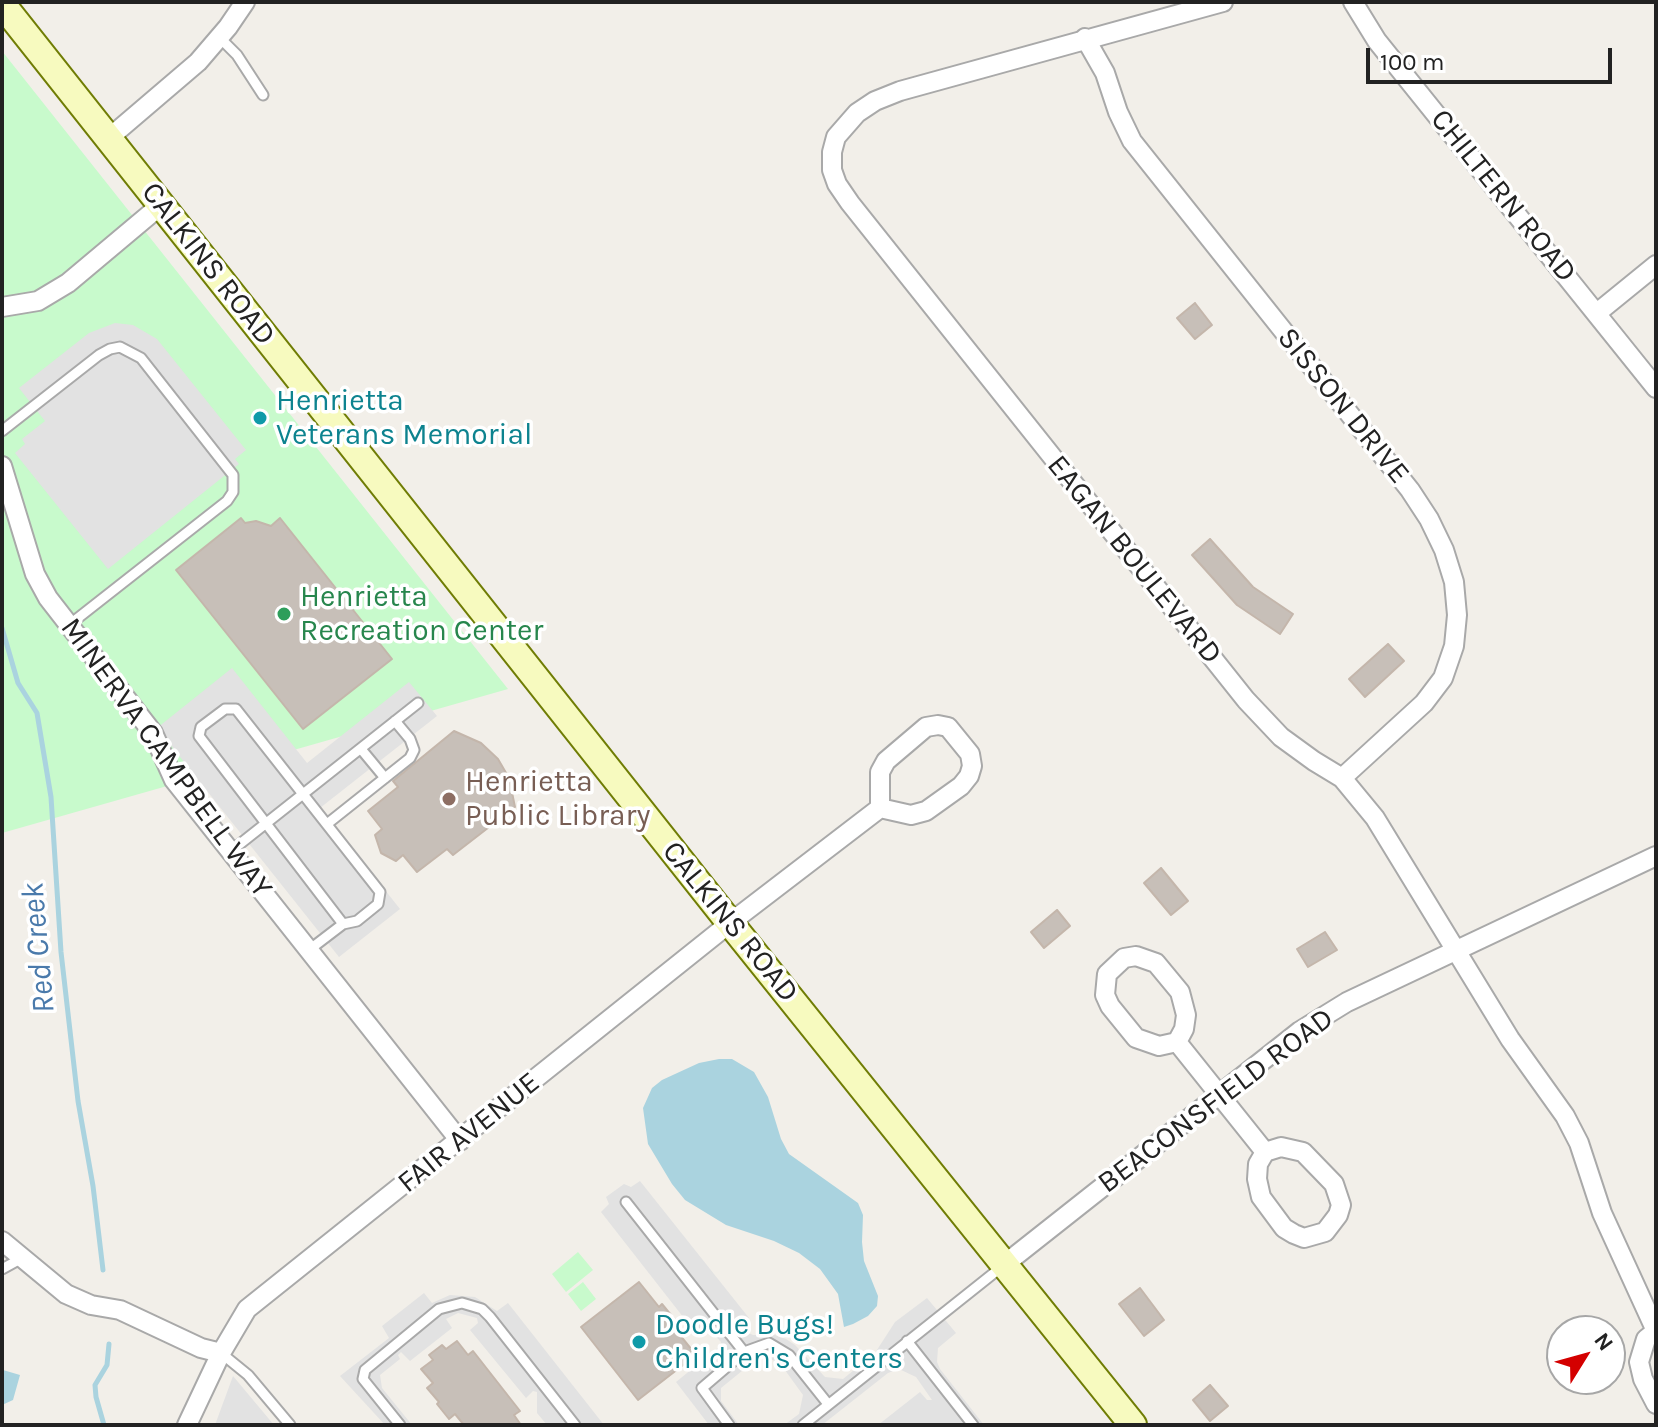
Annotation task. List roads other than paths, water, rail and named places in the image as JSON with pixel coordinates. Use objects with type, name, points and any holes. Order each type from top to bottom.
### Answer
[{"type":"main road","name":"CALKINS ROAD","points":[[2,4],[730,923],[1133,1425]]},
{"type":"street","points":[[109,138],[198,62],[245,2]]},
{"type":"street","name":"EAGAN BOULEVARD","points":[[1223,2],[1085,38],[875,101],[857,113],[836,137],[832,161],[837,184],[1246,700],[1281,737],[1342,778],[1375,818],[1510,1039],[1565,1116],[1579,1143],[1602,1213],[1656,1331],[1646,1339],[1639,1362],[1643,1379],[1656,1404]]},
{"type":"street","name":"CHILTERN ROAD","points":[[1353,2],[1377,41],[1656,388]]},
{"type":"street","name":"SISSON DRIVE","points":[[1085,38],[1105,73],[1132,141],[1410,490],[1444,550],[1454,582],[1457,615],[1454,646],[1443,678],[1424,703],[1342,778]]},
{"type":"street","points":[[2,307],[38,301],[68,283],[161,205]]},
{"type":"street","points":[[1597,313],[1656,265]]},
{"type":"street","name":"MINERVA CAMPBELL WAY","points":[[2,466],[35,574],[48,598],[153,733],[174,780],[460,1141]]},
{"type":"street","points":[[926,727],[948,727],[970,754],[972,766],[961,786],[926,811],[911,815],[880,808],[880,772],[886,761],[926,727]]},
{"type":"street","name":"FAIR AVENUE","points":[[187,1425],[221,1353],[247,1309],[730,923],[880,808]]},
{"type":"street","name":"BEACONSFIELD ROAD","points":[[1005,1264],[1300,1031],[1347,1002],[1656,856]]},
{"type":"street","points":[[1136,956],[1156,963],[1180,992],[1186,1015],[1184,1029],[1177,1042],[1159,1046],[1136,1038],[1110,1006],[1105,995],[1107,974],[1124,958],[1136,956]]},
{"type":"street","points":[[1177,1042],[1265,1152]]},
{"type":"street","points":[[1281,1147],[1303,1152],[1334,1184],[1341,1205],[1333,1224],[1325,1232],[1304,1238],[1284,1228],[1261,1197],[1258,1164],[1265,1152],[1281,1147]]},
{"type":"street","points":[[2,1241],[66,1294],[91,1305],[120,1310],[201,1348],[221,1353]]},
{"type":"lane","points":[[219,37],[237,55],[263,95]]},
{"type":"lane","points":[[2,431],[99,355],[120,347],[141,358],[233,475],[233,492],[227,501],[69,625]]},
{"type":"lane","points":[[231,851],[418,703]]},
{"type":"lane","points":[[309,950],[343,924],[357,921],[378,904],[380,892],[236,709],[225,709],[201,727],[199,736],[343,924]]},
{"type":"lane","points":[[327,824],[410,758],[414,750],[410,739],[395,721]]},
{"type":"lane","points":[[361,749],[385,778]]},
{"type":"lane","points":[[626,1202],[744,1352]]},
{"type":"lane","points":[[2,1269],[22,1258]]},
{"type":"lane","points":[[803,1425],[1005,1264]]},
{"type":"lane","points":[[400,1425],[363,1379],[365,1370],[439,1309],[462,1303],[482,1309],[490,1317],[575,1425]]},
{"type":"lane","points":[[907,1341],[973,1425]]},
{"type":"lane","points":[[729,1425],[702,1388],[744,1352],[769,1343],[789,1355],[828,1404]]},
{"type":"lane","points":[[221,1353],[248,1375],[290,1425]]},
{"type":"water","points":[[732,1059],[754,1072],[768,1097],[789,1154],[858,1203],[863,1215],[864,1261],[878,1296],[877,1306],[868,1316],[844,1327],[838,1294],[820,1269],[799,1253],[726,1225],[685,1200],[648,1144],[643,1108],[652,1088],[699,1063]]},
{"type":"water","points":[[3,1370],[20,1375],[13,1400],[2,1405]]},
{"type":"waterway","name":"Red Creek","points":[[2,628],[18,683],[37,713],[51,797],[61,952],[78,1101],[103,1270]]},
{"type":"waterway","name":"Red Creek","points":[[104,1425],[95,1385],[107,1365],[109,1344]]},
{"type":"place","name":"Henrietta Veterans Memorial","points":[[260,418]]},
{"type":"place","name":"Henrietta Recreation Center","points":[[284,614]]},
{"type":"place","name":"Henrietta Public Library","points":[[449,799]]},
{"type":"place","name":"Doodle Bugs! Children's Centers","points":[[639,1342]]}]
